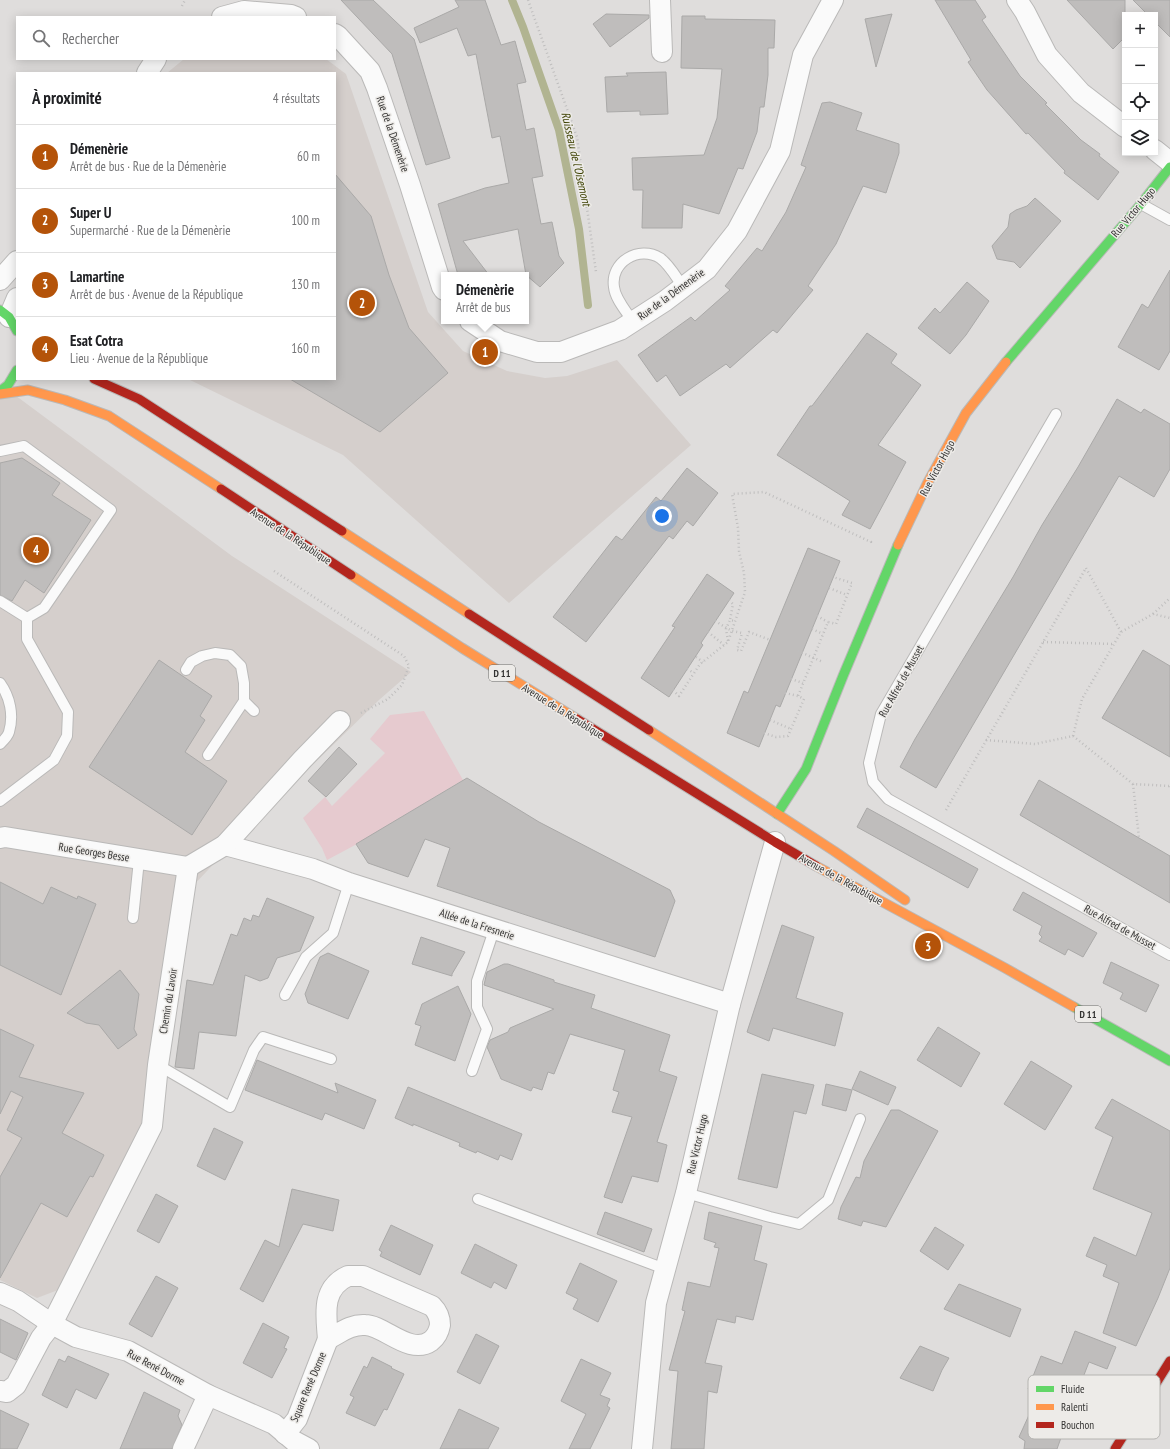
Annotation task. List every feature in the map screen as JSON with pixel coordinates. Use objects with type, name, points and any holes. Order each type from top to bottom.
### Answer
[{"type":"main road","name":"Rue Victor Hugo","points":[[777,814],[806,770],[845,671],[900,540],[927,484],[966,413],[1011,356],[1141,204],[1170,167]]},
{"type":"main road","name":"Avenue de la République","points":[[0,392],[8,384],[16,372]]},
{"type":"main road","name":"Avenue de la République","points":[[96,380],[139,399],[777,814],[916,907]]},
{"type":"main road","name":"Avenue de la République","points":[[0,392],[28,390],[65,400],[109,416],[462,648],[775,842],[823,870],[1005,968],[1170,1061]]},
{"type":"main road","name":"Avenue de la République","points":[[935,920],[1005,968]]},
{"type":"main road","points":[[1160,1377],[1170,1361]]},
{"type":"main road","points":[[1115,1449],[1121,1439]]},
{"type":"street","points":[[660,0],[662,52]]},
{"type":"street","name":"Rue de la Démenèrie","points":[[474,324],[500,341],[537,352],[561,352],[620,330],[665,301],[707,268],[737,231],[780,151],[803,55],[833,0]]},
{"type":"street","points":[[1017,0],[1025,12],[1046,55],[1081,93],[1122,125]]},
{"type":"street","points":[[226,16],[244,11],[294,16]]},
{"type":"street","name":"Rue de la Démenèrie","points":[[336,35],[370,71],[408,178],[441,284]]},
{"type":"street","points":[[148,72],[155,60]]},
{"type":"street","points":[[1158,152],[1170,162]]},
{"type":"street","points":[[0,280],[16,262]]},
{"type":"street","points":[[9,320],[16,301]]},
{"type":"street","points":[[188,867],[225,845],[302,760],[340,721]]},
{"type":"street","name":"Rue Georges Besse","points":[[0,838],[5,837],[188,867]]},
{"type":"street","name":"Rue Victor Hugo","points":[[642,1449],[656,1303],[686,1193],[730,1004],[775,842]]},
{"type":"street","name":"Allée de la Fresnerie","points":[[225,845],[313,869],[349,883],[494,930],[730,1004]]},
{"type":"street","name":"Chemin du Lavoir","points":[[0,1391],[7,1392],[16,1385],[41,1338],[52,1324],[152,1126],[158,1065],[188,867]]},
{"type":"street","name":"Square René Dorme","points":[[286,1434],[296,1419],[328,1339],[326,1315],[327,1301],[330,1290],[337,1282],[348,1276],[363,1276],[428,1303],[437,1312],[439,1317],[440,1324],[435,1338],[423,1345],[410,1344],[368,1325],[357,1325],[328,1339]]},
{"type":"street","name":"Rue René Dorme","points":[[0,1293],[18,1301],[76,1338],[128,1351],[208,1395],[274,1424],[309,1449]]},
{"type":"street","points":[[183,1449],[208,1395]]},
{"type":"lane","points":[[1141,204],[1170,220]]},
{"type":"lane","points":[[633,322],[616,296],[614,287],[614,277],[617,268],[631,255],[641,253],[652,254],[661,259],[683,287]]},
{"type":"lane","name":"Rue Alfred de Musset","points":[[1056,414],[881,714],[869,763],[873,782],[888,799],[1170,955]]},
{"type":"lane","points":[[0,451],[24,446],[111,510],[44,608],[27,618]]},
{"type":"lane","points":[[0,601],[27,618]]},
{"type":"lane","points":[[0,801],[54,760],[67,736],[68,712],[27,639],[27,618]]},
{"type":"lane","points":[[186,670],[191,662],[202,656],[215,653],[230,655],[241,666],[244,683],[244,701],[208,755]]},
{"type":"lane","points":[[0,683],[6,691],[11,713],[9,733],[0,744]]},
{"type":"lane","points":[[244,701],[254,711]]},
{"type":"lane","points":[[132,918],[139,860]]},
{"type":"lane","points":[[285,996],[306,957],[333,933],[349,883]]},
{"type":"lane","points":[[472,1071],[487,1029],[477,1008],[477,981],[494,930]]},
{"type":"lane","points":[[158,1065],[230,1107],[254,1050],[263,1037],[332,1060]]},
{"type":"lane","points":[[686,1193],[799,1224],[828,1200],[860,1119]]},
{"type":"lane","points":[[478,1199],[665,1269]]},
{"type":"path","points":[[182,6],[185,0]]},
{"type":"path","points":[[528,0],[577,138],[596,278]]},
{"type":"path","points":[[673,690],[679,696],[703,662],[728,642],[745,592],[744,573],[739,551],[738,528],[732,494],[764,492],[871,542],[869,548]]},
{"type":"path","points":[[936,826],[1086,568],[1121,632]]},
{"type":"path","points":[[274,571],[404,656],[410,666],[402,685],[388,699],[357,715],[340,721]]},
{"type":"path","points":[[817,616],[828,622],[836,624],[852,583],[833,577]]},
{"type":"path","points":[[829,588],[847,595]]},
{"type":"path","points":[[1074,736],[1082,699],[1121,632],[1153,614],[1170,598]]},
{"type":"path","points":[[728,642],[726,629],[730,620],[733,604],[729,600]]},
{"type":"path","points":[[1153,614],[1170,618]]},
{"type":"path","points":[[730,620],[735,621]]},
{"type":"path","points":[[715,621],[726,629],[742,633],[737,650],[741,651],[749,632],[773,641]]},
{"type":"path","points":[[798,696],[828,622]]},
{"type":"path","points":[[812,629],[823,634]]},
{"type":"path","points":[[708,632],[724,645]]},
{"type":"path","points":[[1043,642],[1115,644]]},
{"type":"path","points":[[696,657],[703,662]]},
{"type":"path","points":[[687,669],[694,673]]},
{"type":"path","points":[[791,679],[803,683]]},
{"type":"path","points":[[764,733],[776,737],[788,736],[804,699],[786,693]]},
{"type":"path","points":[[770,720],[791,729]]},
{"type":"path","points":[[986,740],[1035,744],[1074,736]]},
{"type":"path","points":[[1074,736],[1133,784],[1170,785]]},
{"type":"path","points":[[1133,784],[1139,838]]},
{"type":"shaded area","points":[[183,60],[327,60],[346,74],[428,312],[463,351],[507,371],[545,378],[567,376],[617,360],[691,445],[509,603],[343,455],[190,380],[336,380],[336,72],[168,72]]},
{"type":"shaded area","points":[[0,384],[232,556],[411,672],[379,700],[243,833],[171,909],[142,1127],[78,1257],[58,1290],[37,1298],[0,1280]]},
{"type":"shaded area","points":[[424,711],[463,780],[357,844],[327,860],[322,848],[303,818],[325,797],[332,806],[385,753],[370,739],[390,715]]},
{"type":"building","points":[[341,0],[373,0],[414,39],[450,158],[426,165],[392,54]]},
{"type":"building","points":[[455,0],[485,0],[501,45],[515,41],[526,82],[517,84],[526,130],[534,128],[543,176],[532,178],[541,224],[552,222],[559,256],[564,263],[540,287],[529,278],[529,272],[525,272],[518,229],[463,241],[487,272],[457,272],[438,204],[485,188],[509,183],[500,136],[492,138],[476,54],[468,56],[457,28],[420,43],[414,28],[459,7]]},
{"type":"building","points":[[935,0],[975,0],[986,17],[982,20],[1020,76],[1047,103],[1045,104],[1081,140],[1100,154],[1099,156],[1119,172],[1098,200],[1064,173],[1065,171],[1028,133],[1026,134],[987,90],[968,62],[971,60]]},
{"type":"building","points":[[1067,0],[1125,0],[1125,12],[1122,12],[1122,40],[1113,49]]},
{"type":"building","points":[[1133,0],[1170,0],[1170,37],[1158,25],[1158,12],[1145,12]]},
{"type":"building","points":[[606,14],[649,15],[649,18],[610,47],[593,24]]},
{"type":"building","points":[[892,14],[876,67],[865,19]]},
{"type":"building","points":[[682,16],[705,16],[705,19],[775,20],[774,48],[768,48],[768,75],[764,107],[760,107],[757,132],[743,169],[738,168],[719,214],[683,204],[682,228],[642,228],[643,190],[633,190],[632,158],[704,155],[717,118],[722,69],[681,68]]},
{"type":"building","points":[[666,72],[668,114],[640,115],[640,111],[607,112],[605,77],[628,76],[626,73]]},
{"type":"building","points":[[830,102],[862,113],[856,130],[899,144],[899,153],[886,193],[863,186],[836,244],[808,286],[813,290],[777,333],[773,330],[730,368],[726,364],[680,396],[666,375],[657,382],[638,355],[691,317],[695,321],[730,290],[725,286],[757,248],[762,251],[786,212],[806,167],[801,165],[822,103]]},
{"type":"building","points":[[336,175],[371,216],[389,275],[409,328],[448,373],[380,432],[292,380],[336,380]]},
{"type":"building","points":[[1035,198],[1061,221],[1020,268],[1014,262],[997,259],[992,246],[1008,227],[1010,214],[1027,206]]},
{"type":"building","points":[[1170,270],[1170,351],[1159,370],[1118,347],[1142,304],[1148,308]]},
{"type":"building","points":[[967,282],[989,301],[966,335],[950,354],[918,328],[935,308],[940,313]]},
{"type":"building","points":[[867,333],[897,354],[891,363],[921,385],[878,445],[906,462],[870,529],[842,515],[850,501],[777,455],[810,406],[812,406]]},
{"type":"building","points":[[1117,399],[1141,413],[1144,409],[1170,424],[1170,469],[1154,497],[1119,476],[936,788],[900,767],[915,739],[1013,577]]},
{"type":"building","points":[[22,458],[60,483],[52,495],[91,520],[44,593],[25,580],[12,601],[0,595],[0,463]]},
{"type":"building","points":[[687,468],[718,493],[693,526],[687,521],[673,539],[669,536],[586,642],[553,617],[616,536],[622,540],[656,497],[661,501]]},
{"type":"building","points":[[808,548],[840,561],[780,707],[776,705],[759,747],[727,733],[744,691],[748,693]]},
{"type":"building","points":[[707,574],[734,593],[701,643],[703,645],[669,697],[641,678],[675,627],[672,626]]},
{"type":"building","points":[[1143,650],[1170,666],[1170,757],[1102,718]]},
{"type":"building","points":[[159,660],[212,696],[200,716],[205,720],[185,752],[227,781],[192,835],[89,767]]},
{"type":"building","points":[[339,747],[357,764],[326,797],[308,781]]},
{"type":"building","points":[[467,778],[539,822],[670,890],[675,901],[655,957],[437,886],[450,848],[425,839],[408,877],[368,863],[356,844]]},
{"type":"building","points":[[1039,780],[1170,856],[1170,903],[1020,815]]},
{"type":"building","points":[[867,808],[978,869],[968,888],[857,827]]},
{"type":"building","points":[[0,882],[43,904],[51,887],[77,899],[78,896],[96,904],[61,995],[0,965]]},
{"type":"building","points":[[1023,892],[1097,933],[1083,957],[1068,949],[1065,955],[1039,941],[1042,937],[1039,934],[1042,926],[1013,910]]},
{"type":"building","points":[[267,898],[314,917],[300,951],[277,958],[268,978],[260,981],[245,975],[236,1036],[199,1032],[194,1069],[175,1067],[187,980],[213,985],[231,934],[237,936],[244,918],[251,921],[253,915],[259,917]]},
{"type":"building","points":[[782,925],[814,937],[796,998],[843,1013],[835,1046],[773,1028],[769,1041],[747,1032]]},
{"type":"building","points":[[421,937],[465,952],[452,976],[412,964]]},
{"type":"building","points":[[328,953],[369,971],[348,1019],[308,1003],[305,994],[320,957]]},
{"type":"building","points":[[1111,962],[1159,985],[1146,1012],[1120,999],[1123,993],[1103,983]]},
{"type":"building","points":[[504,964],[508,964],[554,980],[554,982],[595,995],[591,1008],[670,1035],[659,1071],[677,1077],[657,1142],[667,1145],[658,1182],[632,1176],[622,1203],[604,1197],[632,1117],[612,1112],[619,1092],[613,1090],[625,1050],[570,1034],[554,1074],[548,1072],[542,1090],[533,1087],[531,1091],[501,1079],[487,1047],[490,1040],[508,1032],[510,1028],[554,1009],[484,985],[487,972]]},
{"type":"building","points":[[120,970],[139,994],[134,1029],[137,1035],[118,1049],[99,1025],[86,1023],[67,1013]]},
{"type":"building","points":[[458,986],[471,1014],[455,1061],[415,1045],[421,1026],[415,1024],[422,1004]]},
{"type":"building","points":[[938,1027],[980,1053],[961,1087],[917,1060]]},
{"type":"building","points":[[0,1029],[34,1045],[19,1077],[84,1093],[62,1133],[104,1155],[93,1177],[90,1176],[67,1217],[41,1203],[0,1278],[0,1177],[22,1138],[7,1130],[23,1097],[11,1091],[0,1114]]},
{"type":"building","points":[[257,1060],[338,1093],[335,1083],[376,1100],[364,1129],[325,1113],[322,1120],[245,1090]]},
{"type":"building","points":[[1031,1061],[1072,1086],[1045,1130],[1004,1104]]},
{"type":"building","points":[[860,1071],[896,1087],[888,1105],[852,1089]]},
{"type":"building","points":[[762,1074],[814,1085],[806,1114],[794,1111],[777,1188],[738,1179]]},
{"type":"building","points":[[826,1084],[852,1090],[846,1111],[822,1105]]},
{"type":"building","points":[[408,1087],[522,1134],[512,1160],[500,1155],[498,1160],[477,1151],[476,1153],[459,1146],[460,1143],[395,1118]]},
{"type":"building","points":[[1112,1099],[1170,1131],[1170,1268],[1136,1346],[1103,1333],[1119,1283],[1103,1276],[1107,1265],[1086,1256],[1094,1237],[1136,1256],[1152,1213],[1093,1189],[1113,1137],[1095,1128]]},
{"type":"building","points":[[891,1110],[899,1110],[938,1131],[886,1227],[863,1221],[861,1226],[838,1219],[841,1207],[856,1177],[860,1178],[864,1161]]},
{"type":"building","points":[[214,1128],[243,1142],[225,1180],[197,1166]]},
{"type":"building","points":[[292,1189],[339,1200],[333,1231],[303,1224],[263,1302],[240,1289],[265,1240],[279,1247]]},
{"type":"building","points":[[156,1194],[178,1206],[159,1243],[137,1231]]},
{"type":"building","points":[[605,1212],[652,1229],[644,1252],[597,1234]]},
{"type":"building","points":[[709,1212],[762,1226],[754,1260],[767,1264],[753,1320],[736,1316],[735,1323],[717,1319],[705,1363],[722,1366],[717,1393],[708,1391],[704,1449],[671,1449],[678,1371],[669,1370],[685,1311],[682,1310],[688,1282],[710,1287],[719,1248],[714,1247],[716,1243],[704,1239]]},
{"type":"building","points":[[391,1225],[433,1245],[420,1275],[380,1256],[382,1252],[379,1250]]},
{"type":"building","points":[[935,1227],[964,1245],[948,1270],[920,1251]]},
{"type":"building","points":[[475,1244],[517,1265],[506,1289],[494,1282],[491,1288],[461,1273]]},
{"type":"building","points":[[580,1263],[617,1281],[598,1322],[573,1309],[578,1299],[566,1293]]},
{"type":"building","points":[[156,1276],[178,1288],[152,1337],[129,1324]]},
{"type":"building","points":[[959,1284],[1021,1309],[1010,1337],[944,1309]]},
{"type":"building","points":[[0,1319],[28,1333],[16,1360],[0,1352]]},
{"type":"building","points":[[263,1323],[289,1337],[284,1348],[287,1349],[272,1378],[243,1363]]},
{"type":"building","points":[[1075,1331],[1116,1347],[1107,1369],[1089,1362],[1084,1375],[1034,1375],[1041,1356],[1062,1364]]},
{"type":"building","points":[[476,1334],[499,1346],[480,1384],[457,1372]]},
{"type":"building","points":[[920,1346],[949,1358],[933,1391],[900,1378]]},
{"type":"building","points":[[68,1356],[109,1374],[96,1399],[76,1389],[67,1408],[42,1395],[59,1359],[65,1362]]},
{"type":"building","points":[[372,1357],[404,1374],[387,1410],[384,1409],[375,1426],[346,1413],[354,1397],[350,1395],[364,1366],[367,1368]]},
{"type":"building","points":[[581,1359],[611,1373],[600,1395],[610,1399],[607,1406],[610,1408],[590,1449],[569,1449],[586,1414],[561,1401]]},
{"type":"building","points":[[144,1392],[180,1410],[178,1416],[182,1425],[172,1449],[120,1449]]},
{"type":"building","points":[[459,1409],[499,1428],[488,1449],[440,1449]]},
{"type":"building","points":[[0,1410],[29,1424],[17,1449],[0,1449]]},
{"type":"building","points":[[1028,1417],[1028,1439],[1061,1439],[1057,1449],[1024,1449],[1025,1441],[1019,1437]]},
{"type":"waterway","name":"Ruisseau de l'Oisemont","points":[[512,0],[559,130],[579,229],[588,305]]},
{"type":"traffic: fast","points":[[1006,362],[1141,204],[1170,167]]},
{"type":"traffic: fast","points":[[0,310],[9,317],[16,329]]},
{"type":"traffic: fast","points":[[0,391],[8,385],[16,372]]},
{"type":"traffic: fast","points":[[777,814],[806,769],[898,545]]},
{"type":"traffic: fast","points":[[1074,1007],[1170,1061]]},
{"type":"traffic: slow","points":[[898,545],[927,484],[966,413],[1006,362]]},
{"type":"traffic: slow","points":[[0,394],[28,390],[65,400],[109,416],[221,489]]},
{"type":"traffic: slow","points":[[342,531],[469,614]]},
{"type":"traffic: slow","points":[[351,575],[462,648],[577,719]]},
{"type":"traffic: slow","points":[[649,730],[834,851],[905,900]]},
{"type":"traffic: slow","points":[[816,866],[1074,1007]]},
{"type":"traffic: jam","points":[[96,380],[139,399],[342,531]]},
{"type":"traffic: jam","points":[[221,489],[351,575]]},
{"type":"traffic: jam","points":[[469,614],[649,730]]},
{"type":"traffic: jam","points":[[577,719],[816,866]]},
{"type":"traffic: jam","points":[[1160,1377],[1170,1361]]},
{"type":"traffic: jam","points":[[1115,1449],[1121,1439]]},
{"type":"place","name":"Super U","points":[[362,303]]},
{"type":"place","name":"Démenèrie","points":[[485,352]]},
{"type":"place","name":"Esat Cotra","points":[[36,550]]},
{"type":"place","name":"Lamartine","points":[[928,946]]}]
